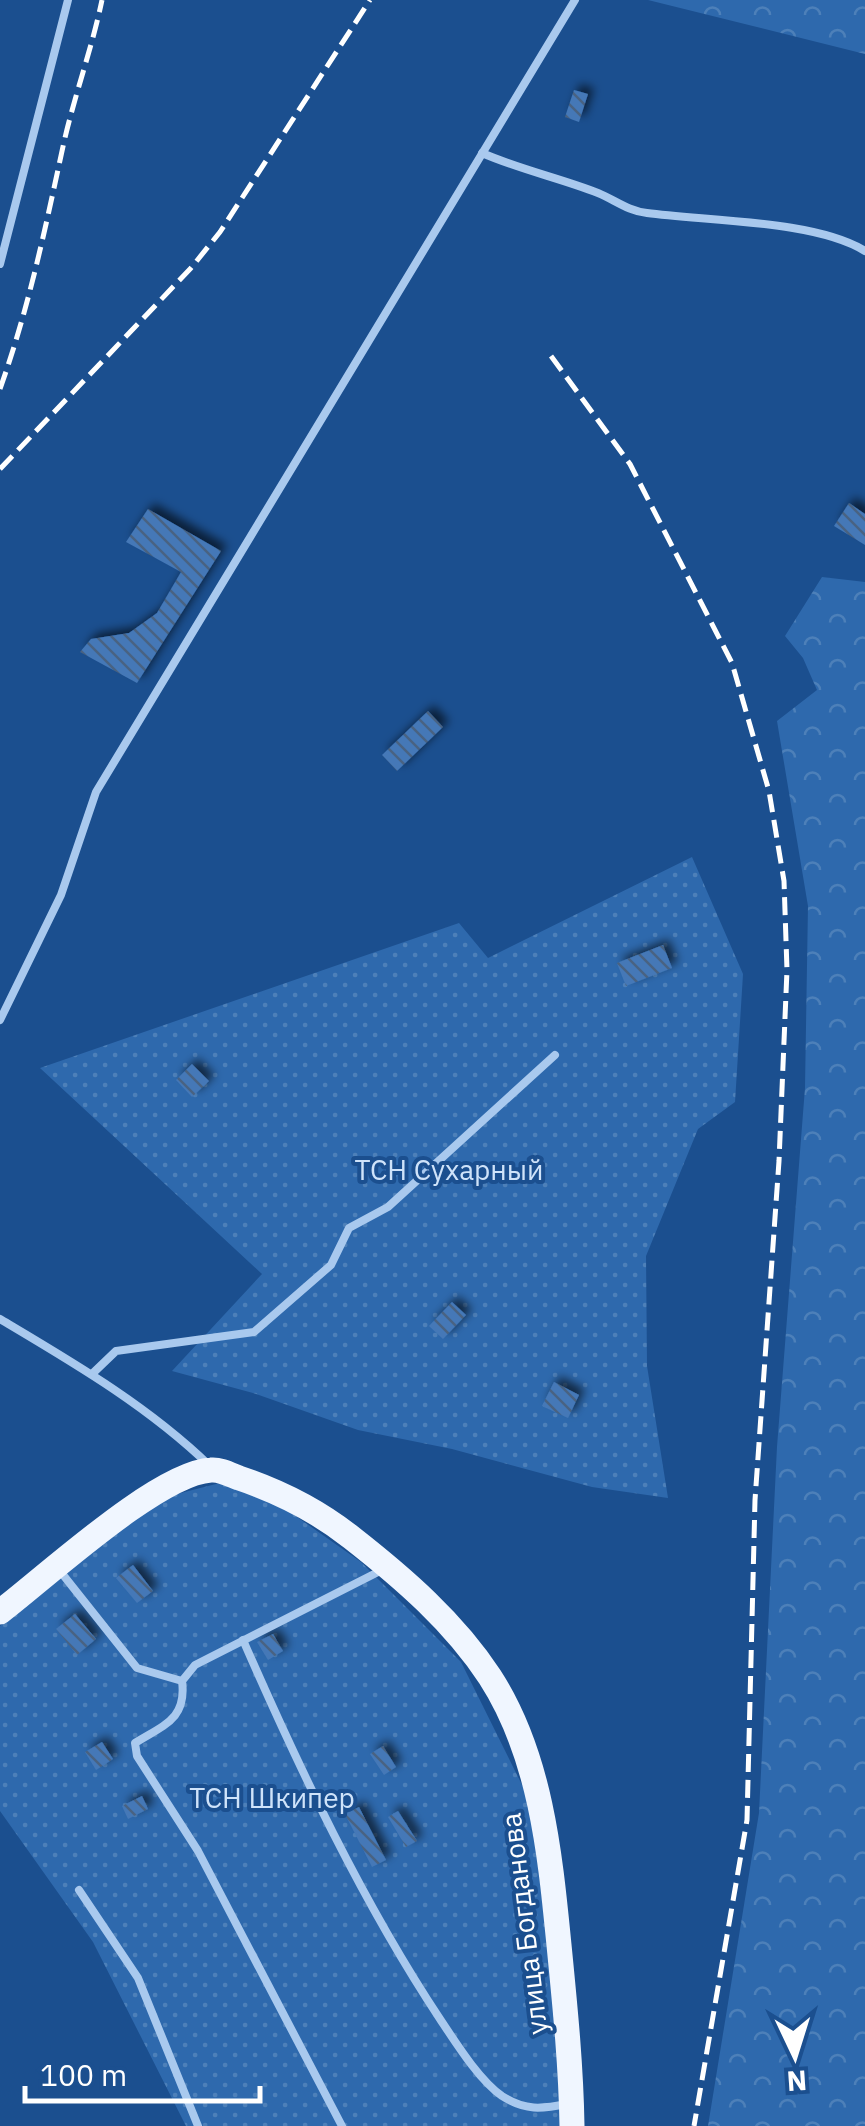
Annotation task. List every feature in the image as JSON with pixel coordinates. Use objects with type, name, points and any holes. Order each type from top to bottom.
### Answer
[{"type":"main road","name":"улица Богданова","points":[[213,1469],[280,1492],[338,1527],[388,1566],[460,1638],[491,1679],[540,1800],[552,1879],[572,2114]]},
{"type":"main road","points":[[0,1612],[148,1496],[177,1478],[213,1469]]},
{"type":"lane","points":[[0,264],[68,0]]},
{"type":"lane","points":[[0,1020],[61,895],[96,792],[574,0]]},
{"type":"lane","points":[[482,153],[524,171],[600,194],[631,210],[820,235],[865,251]]},
{"type":"lane","points":[[92,1374],[116,1351],[254,1332],[331,1265],[349,1228],[388,1207],[555,1055]]},
{"type":"lane","points":[[0,1318],[92,1374],[174,1432],[213,1469]]},
{"type":"lane","points":[[342,2126],[198,1852],[138,1756],[136,1743],[176,1718],[184,1699],[182,1681],[195,1665],[388,1566]]},
{"type":"lane","points":[[57,1568],[137,1668],[182,1681]]},
{"type":"lane","points":[[243,1640],[362,1882],[419,1987],[462,2052],[501,2095],[533,2110],[572,2114]]},
{"type":"lane","points":[[78,1890],[138,1978],[198,2126]]},
{"type":"green space","points":[[648,0],[865,0],[865,54]]},
{"type":"green space","points":[[822,577],[865,582],[865,2126],[708,2126],[759,1813],[777,1447],[805,1088],[808,906],[777,721],[817,690],[803,658],[785,636]]},
{"type":"green space","name":"ТСН Сухарный","points":[[692,857],[743,974],[735,1102],[698,1129],[646,1256],[647,1366],[668,1498],[592,1487],[452,1449],[358,1430],[253,1393],[172,1371],[262,1274],[40,1068],[459,923],[488,958]]},
{"type":"green space","name":"ТСН Шкипер","points":[[220,1483],[273,1500],[361,1562],[461,1662],[530,1801],[562,2063],[562,2126],[186,2126],[93,1942],[0,1811],[0,1626],[161,1498]]},
{"type":"building","points":[[574,90],[588,94],[579,122],[565,117]]},
{"type":"building","points":[[849,503],[865,514],[865,545],[834,526]]},
{"type":"building","points":[[148,509],[221,551],[137,683],[80,652],[91,639],[129,633],[157,613],[181,572],[126,542]]},
{"type":"building","points":[[428,711],[443,727],[397,771],[382,755]]},
{"type":"building","points":[[663,945],[672,968],[626,986],[617,963]]},
{"type":"building","points":[[192,1064],[209,1081],[192,1097],[176,1080]]},
{"type":"building","points":[[452,1302],[466,1315],[443,1339],[429,1326]]},
{"type":"building","points":[[554,1382],[579,1395],[568,1418],[542,1406]]},
{"type":"building","points":[[133,1565],[153,1591],[137,1603],[116,1578]]},
{"type":"building","points":[[75,1614],[96,1639],[77,1655],[56,1629]]},
{"type":"building","points":[[273,1634],[283,1651],[268,1660],[257,1642]]},
{"type":"building","points":[[102,1742],[113,1759],[96,1770],[85,1752]]},
{"type":"building","points":[[383,1746],[396,1767],[384,1775],[370,1754]]},
{"type":"building","points":[[142,1796],[148,1809],[128,1819],[122,1806]]},
{"type":"building","points":[[359,1807],[386,1860],[372,1867],[345,1814]]},
{"type":"building","points":[[398,1811],[417,1841],[406,1847],[388,1817]]},
{"type":"railway","points":[[0,389],[28,296],[102,0]]},
{"type":"railway","points":[[0,469],[191,268],[220,232],[370,0]]},
{"type":"railway","points":[[551,356],[630,464],[732,663],[769,791],[784,881],[787,970],[779,1161],[755,1500],[747,1820],[694,2126]]}]
